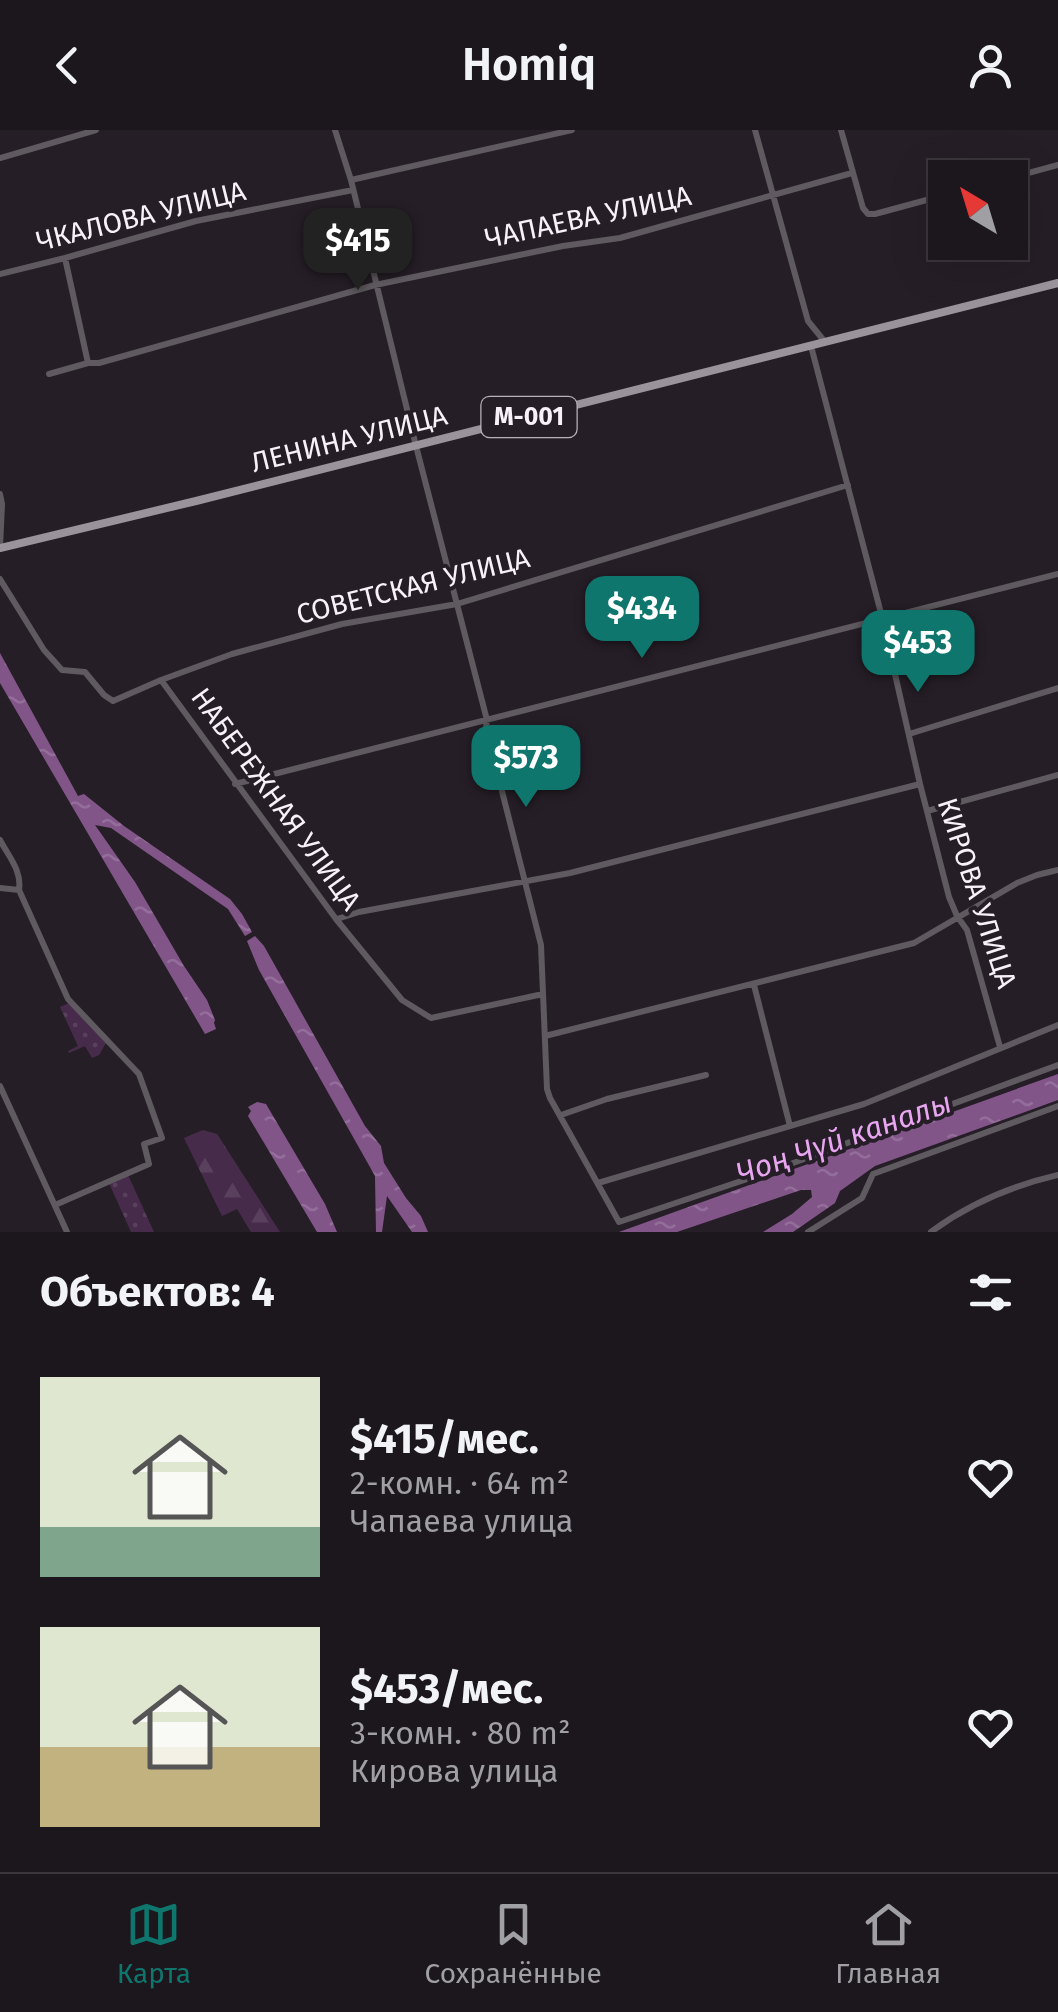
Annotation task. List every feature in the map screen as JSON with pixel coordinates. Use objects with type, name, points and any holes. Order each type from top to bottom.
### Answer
[{"type":"main road","name":"ЛЕНИНА УЛИЦА","points":[[0,548],[1058,283]]},
{"type":"street","points":[[0,158],[96,130]]},
{"type":"street","points":[[335,130],[351,180],[541,946],[550,1098],[619,1222],[777,1169],[1058,1065]]},
{"type":"street","points":[[351,180],[572,130]]},
{"type":"street","points":[[756,130],[808,321],[825,342]]},
{"type":"street","points":[[841,130],[868,214],[928,200]]},
{"type":"street","points":[[1028,173],[1058,165]]},
{"type":"street","name":"ЧАПАЕВА УЛИЦА","points":[[49,374],[375,285],[620,238],[852,173]]},
{"type":"street","name":"ЧКАЛОВА УЛИЦА","points":[[0,274],[196,221],[352,190]]},
{"type":"street","points":[[65,258],[88,364]]},
{"type":"street","name":"КИРОВА УЛИЦА","points":[[811,346],[882,617],[949,897],[967,930],[1000,1047]]},
{"type":"street","name":"СОВЕТСКАЯ УЛИЦА","points":[[161,680],[232,654],[342,624],[457,604],[848,485]]},
{"type":"street","points":[[0,494],[0,548]]},
{"type":"street","points":[[235,784],[1058,574]]},
{"type":"street","name":"НАБЕРЕЖНАЯ УЛИЦА","points":[[0,579],[44,650],[62,670],[85,672],[113,700],[161,680],[336,920],[402,1000],[431,1018],[543,994]]},
{"type":"street","points":[[908,734],[1058,688]]},
{"type":"street","points":[[927,810],[1058,776]]},
{"type":"street","points":[[336,920],[360,912],[526,883],[920,784]]},
{"type":"street","points":[[0,840],[19,874],[19,886],[68,999],[139,1074],[162,1138],[144,1144],[149,1164],[55,1206]]},
{"type":"street","points":[[545,1036],[914,943],[1017,884],[1058,870]]},
{"type":"street","points":[[0,888],[19,886]]},
{"type":"street","points":[[754,985],[790,1126]]},
{"type":"street","points":[[598,1184],[864,1104],[1058,1025]]},
{"type":"street","points":[[561,1115],[706,1076]]},
{"type":"street","points":[[0,1086],[67,1232]]},
{"type":"street","points":[[808,1232],[862,1198],[874,1174],[1058,1106]]},
{"type":"street","points":[[932,1232],[992,1195],[1057,1177]]},
{"type":"green space","points":[[69,1003],[106,1043],[99,1055],[92,1058],[85,1046],[69,1053],[78,1046],[60,1007]]},
{"type":"green space","points":[[203,1130],[217,1134],[280,1232],[251,1232],[237,1209],[222,1216],[184,1138]]},
{"type":"green space","points":[[128,1175],[154,1232],[131,1232],[109,1183]]},
{"type":"water","points":[[0,653],[78,796],[84,794],[230,899],[242,914],[252,932],[245,936],[228,909],[111,828],[95,825],[207,1000],[216,1029],[205,1034],[0,683]]},
{"type":"water","points":[[255,936],[365,1126],[381,1146],[384,1163],[428,1232],[412,1232],[387,1196],[382,1232],[376,1232],[375,1176],[259,970],[247,941]]},
{"type":"water","points":[[1058,1074],[1058,1100],[875,1166],[840,1191],[835,1203],[793,1232],[763,1232],[812,1197],[811,1190],[677,1232],[619,1232]]},
{"type":"water","points":[[257,1102],[266,1104],[325,1204],[337,1232],[317,1232],[248,1116],[248,1107]]},
{"type":"water label","name":"Чоң Чүй каналы","points":[[844,1138]]}]
